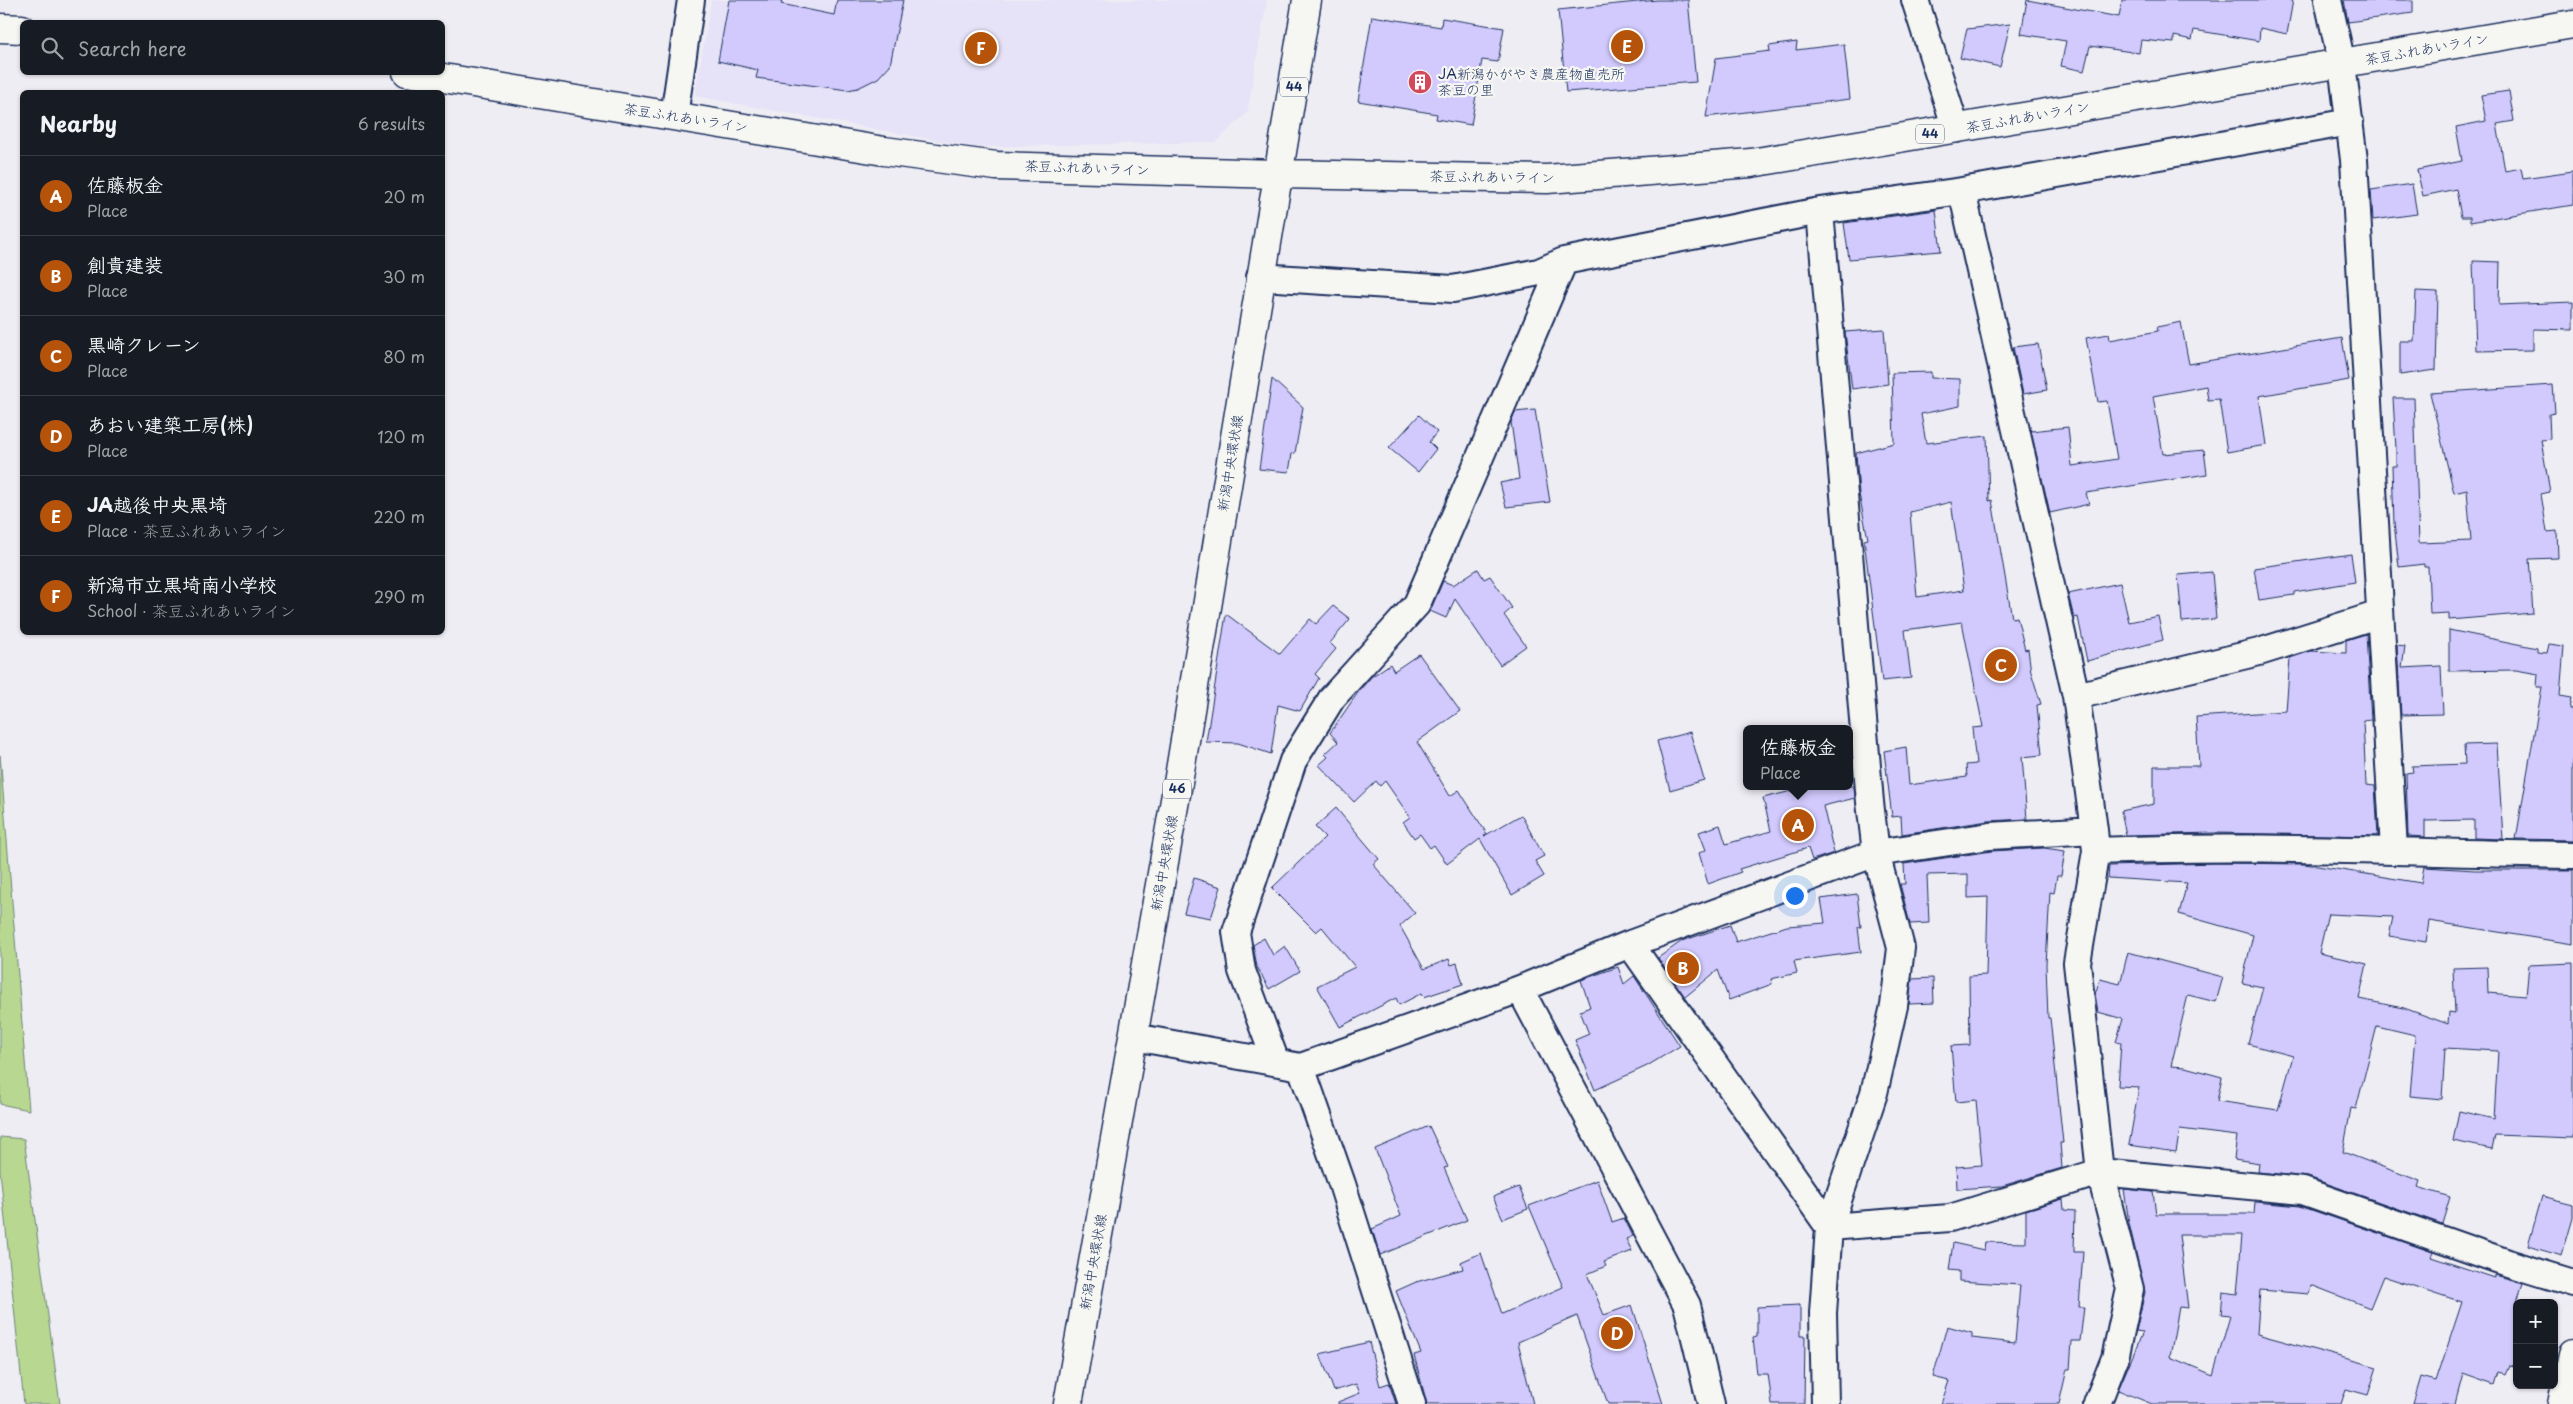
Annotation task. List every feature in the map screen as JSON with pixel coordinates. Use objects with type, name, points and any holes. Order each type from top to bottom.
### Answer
[{"type":"main road","name":"44","points":[[1280,174],[1307,0]]},
{"type":"main road","name":"茶豆ふれあいライン","points":[[425,75],[884,150],[996,166],[1547,179],[1751,163],[2573,24]]},
{"type":"main road","points":[[0,28],[20,29]]},
{"type":"main road","name":"新潟中央環状線","points":[[1068,1404],[1134,1037],[1260,277],[1280,174]]},
{"type":"main road","points":[[2562,1404],[2573,1353]]},
{"type":"street","points":[[674,116],[691,0]]},
{"type":"street","points":[[1915,0],[1956,129]]},
{"type":"street","points":[[2328,0],[2342,64],[2355,170],[2394,850]]},
{"type":"street","points":[[1260,277],[1453,289],[1539,272],[1564,261],[1820,211],[1962,191],[2350,122]]},
{"type":"street","points":[[1962,191],[2076,696],[2095,841],[2077,962],[2100,1172],[2130,1290],[2114,1358],[2097,1404]]},
{"type":"street","points":[[1820,211],[1870,802],[1876,853],[1902,948],[1894,1006],[1874,1093],[1829,1227],[1823,1314],[1825,1404]]},
{"type":"street","points":[[1412,1404],[1342,1184],[1288,1064],[1242,971],[1236,932],[1293,761],[1332,698],[1417,604],[1564,261]]},
{"type":"street","points":[[2076,696],[2260,652],[2380,614]]},
{"type":"street","points":[[1134,1037],[1288,1064],[1520,989],[1630,944],[1876,853],[1990,836],[2095,841],[2153,848],[2394,850],[2573,855]]},
{"type":"street","points":[[1630,944],[1829,1227]]},
{"type":"street","points":[[1520,989],[1687,1305],[1711,1404]]},
{"type":"street","points":[[1829,1227],[1950,1218],[2100,1172],[2303,1190],[2508,1263],[2573,1283]]},
{"type":"shaded area","points":[[711,0],[1267,0],[1247,113],[1216,142],[974,147],[695,96]]},
{"type":"green space","points":[[0,755],[29,1110],[0,1104]]},
{"type":"green space","points":[[0,1137],[24,1139],[60,1404],[24,1404],[0,1171]]},
{"type":"building","points":[[729,0],[782,0],[781,4],[834,15],[837,0],[903,0],[890,65],[878,78],[858,88],[848,90],[756,78],[758,70],[718,61]]},
{"type":"building","points":[[1657,0],[1688,0],[1696,82],[1566,92],[1558,10]]},
{"type":"building","points":[[2027,0],[2119,17],[2122,0],[2293,0],[2287,34],[2260,28],[2259,41],[2194,30],[2192,40],[2174,36],[2174,43],[2141,40],[2139,53],[2090,46],[2084,71],[2061,66],[2066,41],[2021,34]]},
{"type":"building","points":[[2344,0],[2413,0],[2413,13],[2348,22]]},
{"type":"building","name":"JA新潟かがやき農産物直売所 茶豆の里","points":[[1372,16],[1441,27],[1442,18],[1504,28],[1498,62],[1482,60],[1471,125],[1436,119],[1437,114],[1358,101]]},
{"type":"building","points":[[2010,24],[2000,67],[1960,58],[1967,29]]},
{"type":"building","points":[[1797,42],[1796,50],[1844,44],[1850,99],[1706,117],[1716,58],[1770,51],[1769,46]]},
{"type":"building","points":[[2509,91],[2514,121],[2497,124],[2505,171],[2521,168],[2523,178],[2573,171],[2573,205],[2470,222],[2470,217],[2461,217],[2456,189],[2423,196],[2417,170],[2462,161],[2456,127],[2486,121],[2481,95]]},
{"type":"building","points":[[2412,184],[2417,214],[2373,220],[2371,190]]},
{"type":"building","points":[[1936,210],[1941,251],[1849,259],[1844,223]]},
{"type":"building","points":[[2473,261],[2500,262],[2499,305],[2573,302],[2573,330],[2533,329],[2533,350],[2476,351]]},
{"type":"building","points":[[2416,291],[2438,292],[2436,370],[2400,375],[2400,341],[2414,341]]},
{"type":"building","points":[[2181,322],[2189,364],[2342,338],[2349,380],[2259,396],[2266,445],[2227,452],[2219,399],[2208,400],[2206,386],[2153,396],[2163,454],[2204,450],[2207,474],[2086,493],[2089,504],[2050,513],[2031,431],[2068,427],[2072,466],[2117,459],[2107,401],[2098,402],[2086,338],[2109,334],[2110,340],[2158,331],[2157,327]]},
{"type":"building","points":[[1884,329],[1888,384],[1852,389],[1845,332]]},
{"type":"building","points":[[2038,344],[2047,390],[2023,394],[2013,347]]},
{"type":"building","points":[[1931,372],[1931,378],[1960,379],[1960,406],[1921,414],[1926,443],[1987,436],[1989,501],[1992,500],[2012,618],[2017,617],[2025,650],[2028,649],[2031,672],[2041,704],[2037,705],[2042,755],[2022,757],[2027,819],[1988,821],[1902,834],[1901,816],[1892,817],[1884,751],[1906,747],[1909,785],[1967,777],[1966,765],[1976,764],[1972,728],[1983,727],[1962,622],[1905,630],[1911,678],[1882,681],[1864,540],[1868,539],[1859,494],[1856,453],[1894,443],[1892,373]],"holes":[[[1951,502],[1964,590],[1917,597],[1910,512]]]},
{"type":"building","points":[[1272,379],[1303,407],[1295,453],[1292,454],[1289,472],[1259,469]]},
{"type":"building","points":[[2553,385],[2555,413],[2549,414],[2550,439],[2541,440],[2550,492],[2541,494],[2547,532],[2557,531],[2558,558],[2529,559],[2533,613],[2449,620],[2449,613],[2430,614],[2428,567],[2424,567],[2424,564],[2399,567],[2394,523],[2392,466],[2396,466],[2396,449],[2393,398],[2414,398],[2419,543],[2471,541],[2467,490],[2454,493],[2430,393]]},
{"type":"building","points":[[1535,410],[1550,502],[1506,507],[1500,483],[1519,479],[1511,422],[1515,412]]},
{"type":"building","points":[[1419,415],[1437,432],[1429,442],[1436,449],[1418,472],[1389,448]]},
{"type":"building","points":[[2351,554],[2355,582],[2294,592],[2294,595],[2259,600],[2254,568]]},
{"type":"building","points":[[1478,569],[1484,579],[1490,576],[1512,608],[1504,615],[1526,646],[1500,665],[1455,599],[1446,618],[1430,611],[1443,581],[1453,585]]},
{"type":"building","points":[[2212,572],[2216,619],[2182,622],[2178,575]]},
{"type":"building","points":[[2120,583],[2129,622],[2158,616],[2163,640],[2087,661],[2078,617],[2074,618],[2068,594]]},
{"type":"building","points":[[1333,606],[1350,619],[1330,643],[1336,649],[1315,674],[1319,678],[1300,711],[1278,705],[1271,754],[1238,743],[1206,742],[1226,614],[1280,654],[1310,619],[1316,624]]},
{"type":"building","points":[[2449,630],[2537,648],[2537,652],[2547,653],[2549,644],[2564,646],[2560,696],[2572,698],[2570,709],[2573,709],[2573,840],[2516,839],[2542,687],[2537,687],[2538,674],[2516,670],[2449,671]]},
{"type":"building","points":[[2366,634],[2371,720],[2363,721],[2366,785],[2375,786],[2378,836],[2215,833],[2126,835],[2121,811],[2154,804],[2154,766],[2199,766],[2196,717],[2286,711],[2290,658],[2311,651],[2346,653],[2346,640]]},
{"type":"building","points":[[2397,645],[2405,646],[2402,668],[2441,666],[2443,714],[2401,715]]},
{"type":"building","points":[[1419,654],[1460,711],[1417,742],[1450,796],[1459,790],[1487,834],[1484,836],[1521,815],[1544,856],[1535,861],[1544,876],[1512,895],[1480,839],[1447,864],[1434,845],[1430,848],[1420,834],[1414,838],[1403,822],[1410,817],[1385,781],[1380,786],[1376,781],[1354,802],[1319,765],[1328,757],[1325,754],[1338,742],[1330,733],[1371,677],[1390,664],[1394,671]]},
{"type":"building","points":[[1690,732],[1704,780],[1670,790],[1657,741]]},
{"type":"building","points":[[2497,744],[2503,839],[2474,838],[2474,820],[2425,821],[2425,837],[2408,836],[2406,773],[2413,772],[2412,766],[2465,764],[2464,745]]},
{"type":"building","points":[[1854,786],[1855,798],[1823,806],[1834,853],[1812,860],[1808,848],[1739,869],[1741,872],[1708,884],[1699,853],[1706,850],[1699,832],[1720,825],[1726,844],[1771,831],[1763,798],[1796,790],[1853,790]]},
{"type":"building","points":[[1336,808],[1379,859],[1373,864],[1415,913],[1400,926],[1424,969],[1449,959],[1451,965],[1457,963],[1463,984],[1424,997],[1422,993],[1399,1005],[1396,998],[1340,1027],[1317,986],[1355,967],[1322,927],[1316,932],[1272,888],[1325,837],[1315,827]]},
{"type":"building","points":[[2044,848],[2065,851],[2061,876],[2057,876],[2054,893],[2050,892],[2046,965],[2048,1018],[2050,1018],[2063,1143],[2060,1143],[2062,1168],[2002,1186],[1957,1189],[1956,1167],[1982,1165],[1976,1100],[1956,1102],[1951,1046],[1970,1045],[1969,976],[1986,975],[1988,897],[1968,898],[1968,874],[1927,875],[1929,923],[1910,924],[1900,884],[1905,884],[1904,864],[1992,851]]},
{"type":"building","points":[[2215,863],[2305,864],[2421,883],[2424,867],[2475,870],[2573,870],[2573,944],[2429,921],[2426,942],[2389,936],[2393,917],[2328,914],[2319,953],[2367,964],[2359,999],[2404,1008],[2448,1024],[2449,1012],[2455,1013],[2453,968],[2487,967],[2488,993],[2526,996],[2529,965],[2573,963],[2573,1138],[2495,1135],[2492,1149],[2453,1141],[2459,1111],[2494,1119],[2498,1051],[2445,1048],[2442,1099],[2410,1096],[2415,1035],[2377,1026],[2356,1109],[2351,1108],[2343,1152],[2420,1181],[2418,1187],[2450,1197],[2442,1224],[2308,1177],[2258,1172],[2259,1163],[2234,1159],[2237,1136],[2180,1129],[2176,1152],[2129,1145],[2139,1087],[2118,1086],[2121,1043],[2116,1042],[2123,1019],[2098,1012],[2095,994],[2100,979],[2120,984],[2128,952],[2223,977],[2216,1002],[2188,995],[2171,1066],[2185,1067],[2222,1077],[2217,1101],[2278,1110],[2293,1056],[2248,1044],[2263,987],[2242,983],[2253,935],[2179,914],[2187,883],[2108,878],[2109,866]]},
{"type":"building","points":[[1194,878],[1221,887],[1211,918],[1184,913]]},
{"type":"building","points":[[1857,894],[1861,927],[1858,927],[1861,952],[1794,961],[1797,973],[1771,979],[1772,984],[1729,1000],[1718,970],[1685,997],[1658,958],[1682,941],[1730,925],[1736,942],[1787,926],[1825,923],[1821,899]]},
{"type":"building","points":[[1264,938],[1273,955],[1285,946],[1300,971],[1269,989],[1257,967],[1253,945]]},
{"type":"building","points":[[1618,967],[1624,984],[1634,976],[1680,1046],[1647,1066],[1595,1090],[1575,1040],[1589,1034],[1580,1011],[1590,1007],[1581,980]]},
{"type":"building","points":[[1933,978],[1934,1003],[1909,1004],[1912,979]]},
{"type":"building","points":[[1429,1126],[1448,1167],[1444,1168],[1467,1220],[1380,1255],[1372,1229],[1401,1216],[1375,1149]]},
{"type":"building","points":[[1597,1180],[1612,1222],[1624,1218],[1633,1236],[1626,1239],[1632,1251],[1604,1262],[1606,1266],[1587,1274],[1604,1315],[1632,1305],[1663,1404],[1608,1404],[1577,1316],[1518,1342],[1533,1404],[1427,1404],[1414,1355],[1421,1353],[1396,1291],[1416,1282],[1463,1269],[1461,1262],[1481,1253],[1502,1314],[1563,1287],[1529,1206]]},
{"type":"building","points":[[1519,1187],[1528,1209],[1503,1219],[1493,1197]]},
{"type":"building","points":[[2124,1189],[2153,1192],[2156,1214],[2254,1214],[2255,1202],[2300,1206],[2433,1252],[2431,1257],[2495,1278],[2495,1275],[2523,1283],[2518,1299],[2513,1299],[2513,1366],[2509,1365],[2505,1374],[2498,1372],[2494,1385],[2463,1374],[2455,1404],[2413,1404],[2421,1377],[2436,1381],[2462,1302],[2383,1276],[2370,1308],[2311,1285],[2309,1294],[2260,1290],[2257,1334],[2377,1367],[2368,1395],[2346,1389],[2341,1404],[2152,1404],[2118,1390],[2143,1332],[2136,1331],[2145,1292],[2129,1223]],"holes":[[[2179,1235],[2242,1235],[2237,1294],[2223,1292],[2221,1315],[2230,1316],[2213,1375],[2170,1357],[2179,1307],[2188,1308]]]},
{"type":"building","points":[[2542,1196],[2573,1204],[2573,1218],[2562,1256],[2528,1246]]},
{"type":"building","points":[[2063,1199],[2064,1210],[2075,1211],[2074,1252],[2083,1252],[2079,1307],[2084,1307],[2080,1341],[2072,1341],[2070,1369],[2067,1369],[2059,1404],[1941,1404],[1949,1381],[1933,1377],[1947,1326],[1972,1333],[1972,1338],[2015,1343],[2020,1285],[1959,1281],[1959,1271],[1949,1270],[1953,1243],[1984,1250],[1985,1242],[2026,1243],[2026,1210]]},
{"type":"building","points":[[1800,1305],[1800,1336],[1805,1336],[1804,1404],[1772,1404],[1768,1374],[1757,1374],[1753,1337],[1757,1336],[1757,1307]]},
{"type":"building","points":[[1369,1342],[1380,1386],[1389,1383],[1396,1404],[1338,1404],[1338,1402],[1360,1393],[1356,1384],[1334,1391],[1320,1354]]},
{"type":"place","name":"JA越後中央黒埼","points":[[1627,46]]},
{"type":"place","name":"新潟市立黒埼南小学校","points":[[981,48]]},
{"type":"place","name":"JA新潟かがやき農産物直売所 茶豆の里","points":[[1420,82]]},
{"type":"place","name":"黒崎クレーン","points":[[2001,665]]},
{"type":"place","name":"佐藤板金","points":[[1798,825]]},
{"type":"place","name":"創貴建装","points":[[1683,968]]},
{"type":"place","name":"あおい建築工房(株)","points":[[1617,1333]]}]
